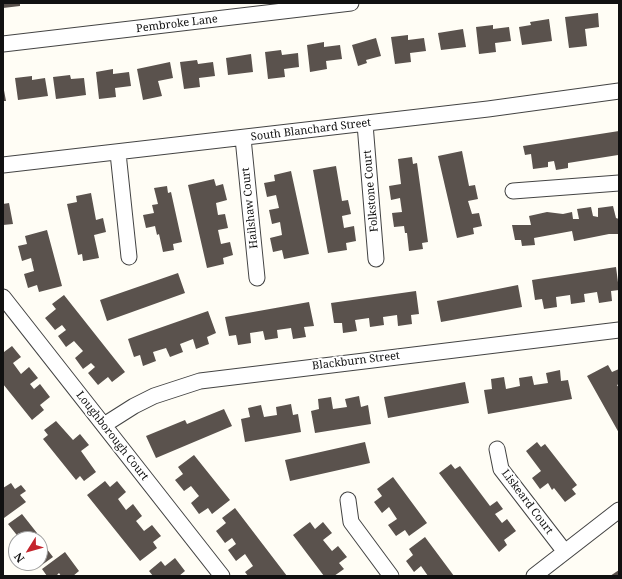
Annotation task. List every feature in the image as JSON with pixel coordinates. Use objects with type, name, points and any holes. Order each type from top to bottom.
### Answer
[{"type":"street","name":"Pembroke Lane","points":[[3,44],[250,9],[351,3]]},
{"type":"street","name":"South Blanchard Street","points":[[3,165],[365,124],[488,109],[619,90]]},
{"type":"street","name":"Folkstone Court","points":[[365,124],[376,259]]},
{"type":"street","name":"Hailshaw Court","points":[[243,138],[257,278]]},
{"type":"street","points":[[118,153],[129,257]]},
{"type":"street","points":[[512,191],[619,183]]},
{"type":"street","name":"Loughborough Court","points":[[3,297],[222,576]]},
{"type":"street","name":"Blackburn Street","points":[[104,425],[134,406],[154,396],[200,381],[619,330]]},
{"type":"street","name":"Liskeard Court","points":[[497,449],[500,469],[565,552]]},
{"type":"street","points":[[348,500],[350,522],[391,576]]},
{"type":"street","points":[[534,576],[619,510]]},
{"type":"building","points":[[3,3],[20,3],[20,6],[3,8]]},
{"type":"building","points":[[598,13],[599,27],[585,29],[587,46],[569,48],[565,17]]},
{"type":"building","points":[[549,19],[552,41],[522,45],[519,27],[531,25],[530,22]]},
{"type":"building","points":[[493,25],[493,29],[509,27],[511,41],[495,43],[496,52],[479,54],[476,27]]},
{"type":"building","points":[[463,29],[466,47],[441,50],[438,33]]},
{"type":"building","points":[[408,35],[408,40],[424,38],[426,51],[410,53],[411,62],[395,64],[391,37]]},
{"type":"building","points":[[376,38],[381,56],[366,60],[367,63],[358,66],[352,45]]},
{"type":"building","points":[[324,42],[324,47],[340,45],[342,59],[326,61],[327,69],[310,72],[307,45]]},
{"type":"building","points":[[281,50],[282,55],[298,53],[299,67],[284,69],[285,77],[268,79],[265,52]]},
{"type":"building","points":[[251,54],[253,72],[228,75],[226,58]]},
{"type":"building","points":[[197,60],[198,64],[213,62],[215,76],[199,78],[200,87],[184,89],[180,62]]},
{"type":"building","points":[[170,62],[173,78],[158,81],[162,96],[143,100],[137,69]]},
{"type":"building","points":[[113,69],[113,74],[129,72],[131,86],[115,88],[116,97],[99,99],[96,72]]},
{"type":"building","points":[[70,75],[71,79],[84,78],[86,95],[56,99],[53,77]]},
{"type":"building","points":[[32,76],[32,80],[45,78],[48,96],[18,100],[15,78]]},
{"type":"building","points":[[3,85],[6,101],[3,101]]},
{"type":"building","points":[[619,131],[618,155],[568,163],[568,168],[556,170],[554,161],[548,162],[548,167],[533,169],[531,154],[525,155],[523,146]]},
{"type":"building","points":[[462,151],[469,186],[475,185],[478,199],[468,201],[472,214],[479,213],[482,226],[473,228],[474,234],[457,238],[438,156]]},
{"type":"building","points":[[412,157],[413,164],[417,163],[428,242],[422,243],[423,249],[409,251],[407,233],[405,233],[404,226],[394,227],[392,213],[402,212],[400,198],[391,200],[389,186],[401,184],[398,159]]},
{"type":"building","points":[[336,166],[342,201],[348,200],[351,214],[342,216],[344,228],[354,226],[356,241],[346,243],[347,250],[328,253],[313,170]]},
{"type":"building","points":[[291,171],[309,254],[284,259],[282,250],[273,252],[270,238],[282,235],[280,222],[272,224],[269,210],[279,208],[276,195],[267,197],[264,183],[275,181],[274,175]]},
{"type":"building","points":[[214,179],[216,186],[223,184],[227,200],[216,203],[218,215],[225,214],[228,228],[218,230],[221,244],[230,242],[233,255],[223,258],[224,264],[207,268],[188,185]]},
{"type":"building","points":[[167,186],[168,193],[171,192],[182,242],[173,244],[174,250],[163,252],[159,234],[157,235],[155,226],[146,228],[143,215],[154,213],[152,205],[158,204],[154,188]]},
{"type":"building","points":[[91,193],[96,220],[103,218],[106,232],[94,235],[99,258],[83,261],[82,254],[78,255],[67,204],[77,202],[76,196]]},
{"type":"building","points":[[9,203],[13,224],[3,225],[3,204]]},
{"type":"building","points":[[613,206],[616,218],[619,219],[619,234],[609,234],[574,241],[572,231],[534,238],[535,245],[522,246],[521,240],[515,240],[512,225],[531,225],[529,216],[547,212],[563,214],[572,212],[573,219],[579,219],[577,209],[591,207],[593,216],[598,217],[598,208]]},
{"type":"building","points":[[47,230],[62,286],[39,292],[37,285],[28,288],[24,274],[34,271],[31,258],[22,261],[18,246],[27,244],[25,236]]},
{"type":"building","points":[[616,267],[619,290],[611,291],[612,301],[599,303],[597,292],[584,294],[585,302],[571,304],[570,295],[556,297],[557,307],[544,309],[542,299],[535,300],[532,280]]},
{"type":"building","points":[[178,273],[185,293],[107,321],[100,300]]},
{"type":"building","points":[[518,285],[522,307],[441,322],[437,301]]},
{"type":"building","points":[[416,291],[419,314],[411,315],[412,324],[398,326],[397,315],[383,317],[384,325],[370,327],[369,318],[355,320],[357,331],[343,333],[342,323],[334,323],[331,303]]},
{"type":"building","points":[[64,295],[125,372],[112,382],[108,377],[98,385],[88,373],[95,367],[91,363],[83,369],[75,358],[83,351],[74,341],[66,347],[58,336],[66,330],[62,325],[55,330],[45,318],[56,309],[52,304]]},
{"type":"building","points":[[309,302],[314,326],[304,327],[306,337],[293,339],[291,328],[277,330],[278,338],[265,340],[263,331],[250,333],[251,343],[238,345],[236,335],[229,336],[225,317]]},
{"type":"building","points":[[208,311],[216,333],[207,337],[209,344],[196,349],[193,339],[180,344],[183,352],[170,357],[166,348],[153,352],[156,361],[143,366],[140,355],[134,357],[128,339]]},
{"type":"building","points":[[12,346],[21,357],[13,363],[21,374],[29,367],[38,378],[30,384],[34,389],[40,384],[50,397],[40,405],[44,410],[32,420],[3,384],[3,350],[4,352]]},
{"type":"building","points":[[608,365],[612,372],[619,369],[619,384],[617,385],[619,388],[619,433],[587,376]]},
{"type":"building","points":[[560,370],[561,381],[568,380],[572,399],[488,414],[484,390],[492,389],[491,379],[504,377],[506,389],[520,386],[519,378],[532,376],[534,385],[548,383],[546,373]]},
{"type":"building","points":[[465,382],[469,403],[388,418],[384,397]]},
{"type":"building","points":[[359,396],[361,407],[368,405],[371,424],[315,433],[311,411],[319,409],[318,399],[331,397],[333,409],[347,407],[345,399]]},
{"type":"building","points":[[291,404],[293,415],[298,414],[301,432],[245,442],[241,419],[250,417],[248,408],[261,405],[264,417],[277,415],[276,407]]},
{"type":"building","points":[[224,409],[232,426],[156,458],[146,436],[185,420],[187,424]]},
{"type":"building","points":[[56,421],[73,440],[80,434],[89,445],[81,451],[96,472],[84,481],[80,476],[76,480],[43,439],[48,435],[44,430]]},
{"type":"building","points":[[365,442],[370,463],[290,481],[285,460]]},
{"type":"building","points":[[537,442],[541,447],[545,444],[577,485],[572,489],[576,494],[565,502],[554,488],[552,490],[548,483],[540,489],[532,478],[541,471],[526,451]]},
{"type":"building","points":[[194,455],[230,500],[212,514],[208,508],[199,514],[191,503],[199,496],[191,486],[184,491],[175,480],[183,474],[178,467]]},
{"type":"building","points":[[451,464],[455,469],[460,466],[490,506],[497,501],[503,509],[495,514],[502,523],[507,519],[516,531],[504,540],[507,545],[499,552],[439,473]]},
{"type":"building","points":[[393,477],[427,523],[409,536],[405,530],[396,536],[388,525],[397,519],[389,507],[382,513],[374,502],[382,496],[377,489]]},
{"type":"building","points":[[105,481],[110,487],[117,481],[126,492],[118,499],[126,510],[133,504],[142,516],[136,521],[144,531],[152,525],[161,536],[153,542],[157,548],[140,561],[87,495]]},
{"type":"building","points":[[11,483],[15,489],[21,485],[26,491],[20,495],[26,502],[4,518],[3,488]]},
{"type":"building","points":[[235,508],[287,576],[248,576],[245,572],[253,566],[245,554],[236,561],[228,550],[236,544],[232,538],[225,543],[216,531],[226,523],[222,518]]},
{"type":"building","points":[[22,514],[35,531],[14,531],[8,524]]},
{"type":"building","points":[[310,522],[315,529],[323,522],[332,533],[323,540],[332,551],[338,546],[347,557],[339,563],[344,569],[334,576],[324,576],[293,535]]},
{"type":"building","points":[[425,537],[454,576],[428,576],[421,566],[414,572],[406,561],[413,555],[409,549]]},
{"type":"building","points":[[48,550],[53,557],[48,561]]},
{"type":"building","points":[[65,552],[79,571],[73,576],[61,576],[59,573],[56,576],[47,576],[43,571],[48,571],[48,565]]},
{"type":"building","points":[[175,558],[185,571],[179,576],[153,576],[149,571],[161,561],[165,566]]},
{"type":"building","points":[[619,570],[619,576],[610,576]]}]
